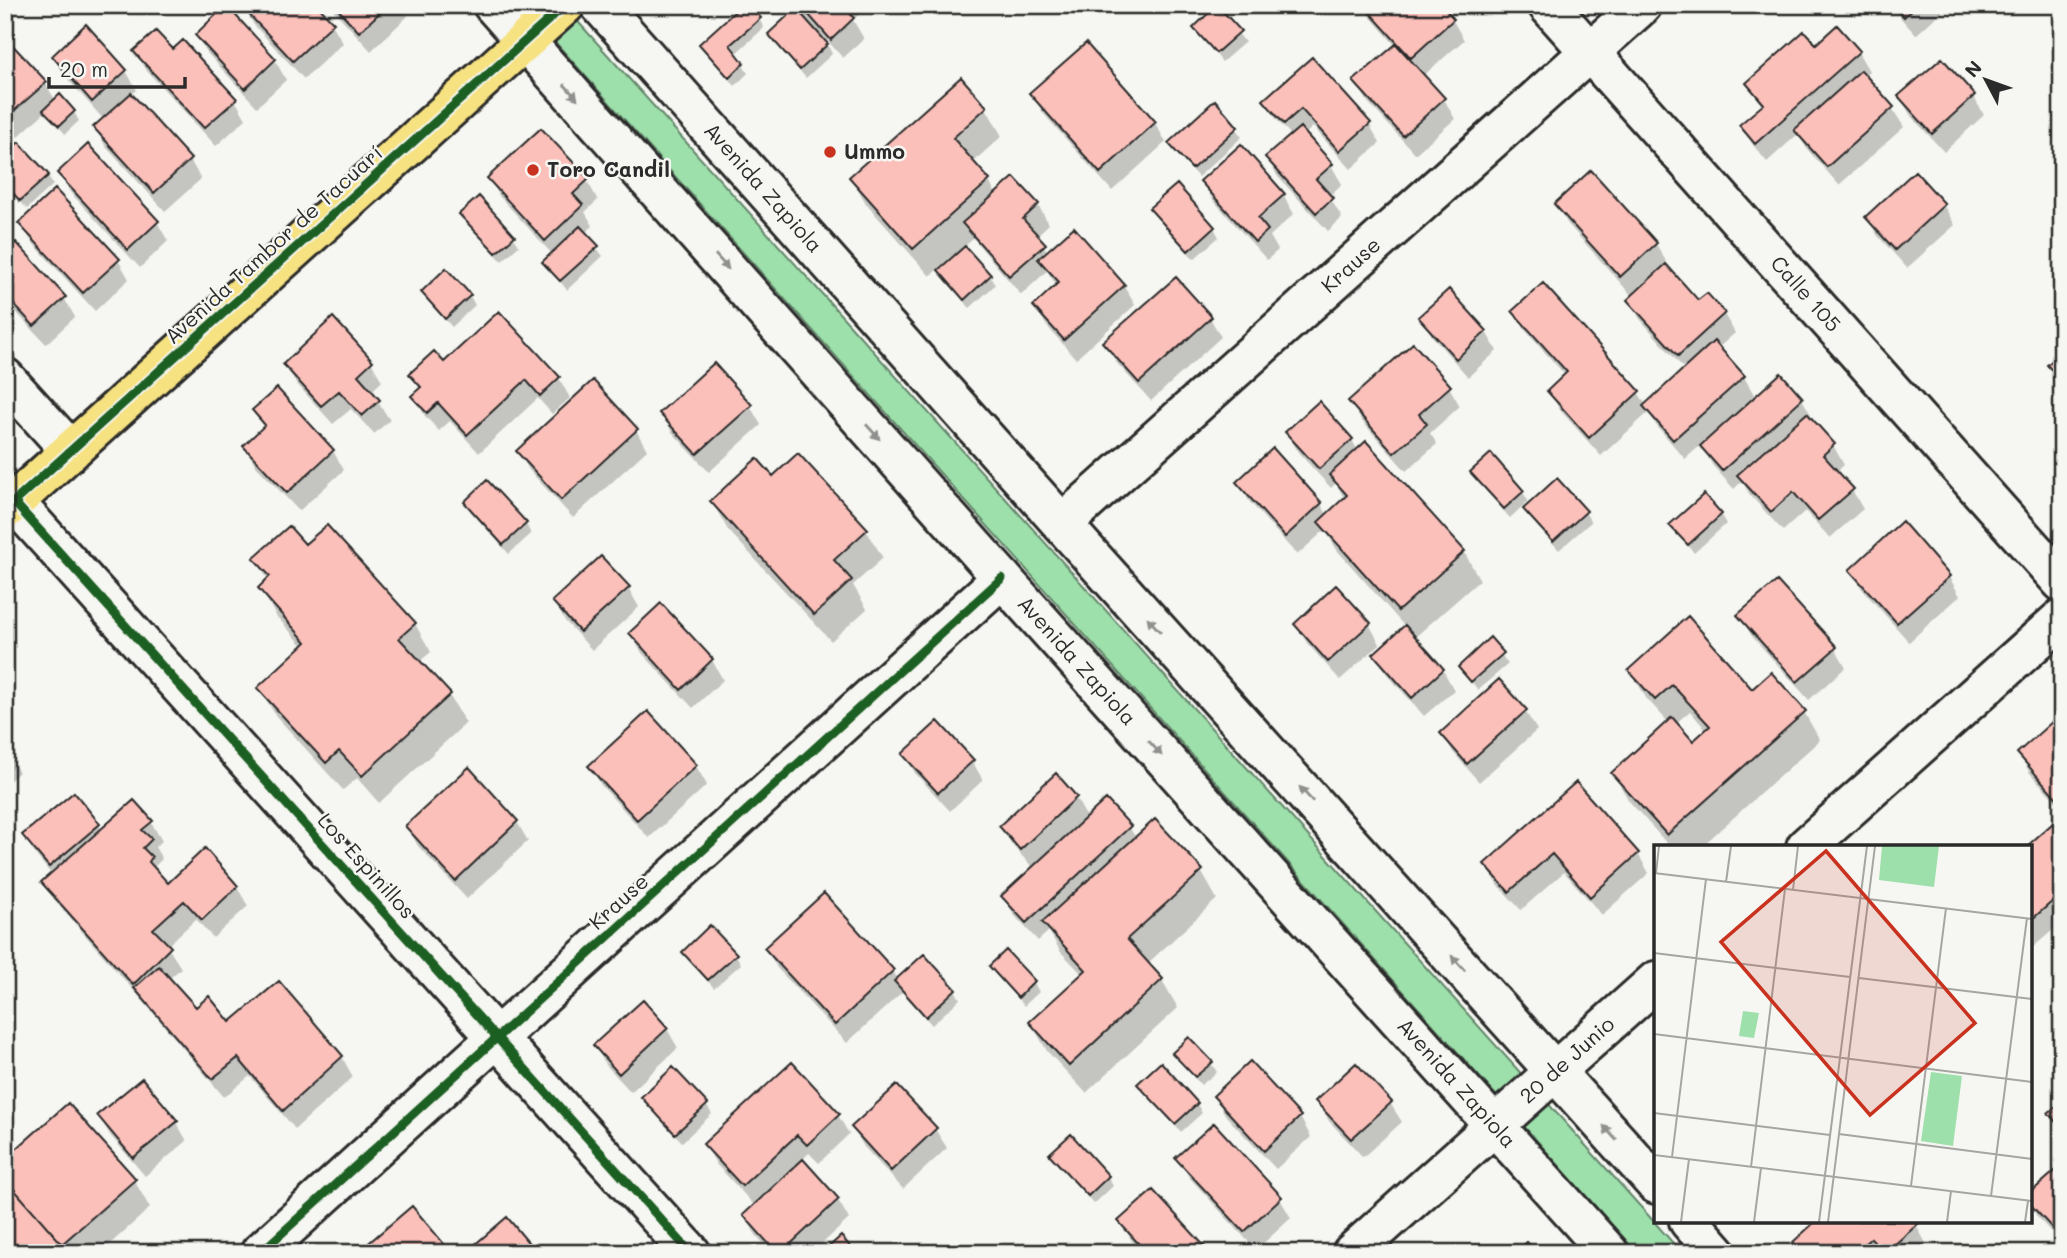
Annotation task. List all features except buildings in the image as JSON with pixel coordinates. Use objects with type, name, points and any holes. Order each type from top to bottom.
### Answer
[{"type":"main road","name":"Avenida Tambor de Tacuarí","points":[[10,506],[565,5]]},
{"type":"street","name":"Avenida Zapiola","points":[[493,5],[1002,578],[1609,1253]]},
{"type":"street","name":"Avenida Zapiola","points":[[600,5],[1062,524],[1654,1182]]},
{"type":"street","name":"Calle 105","points":[[1548,5],[2062,582]]},
{"type":"street","name":"Krause","points":[[1062,524],[1642,5]]},
{"type":"street","points":[[5,378],[71,451]]},
{"type":"street","name":"Los Espinillos","points":[[10,506],[691,1253]]},
{"type":"street","name":"Krause","points":[[260,1253],[1002,578]]},
{"type":"street","points":[[1808,845],[2062,618]]},
{"type":"street","name":"20 de Junio","points":[[1352,1253],[1654,983]]},
{"type":"street","points":[[1691,1223],[1717,1253]]},
{"type":"green space","points":[[522,5],[563,5],[1682,1253],[1637,1253]]},
{"type":"cycle path","points":[[6,509],[565,5]]},
{"type":"cycle path","points":[[14,502],[691,1253]]},
{"type":"cycle path","points":[[260,1253],[1002,578]]},
{"type":"place","name":"Ummo","points":[[830,152]]},
{"type":"place","name":"Toro Candil","points":[[533,170]]}]
